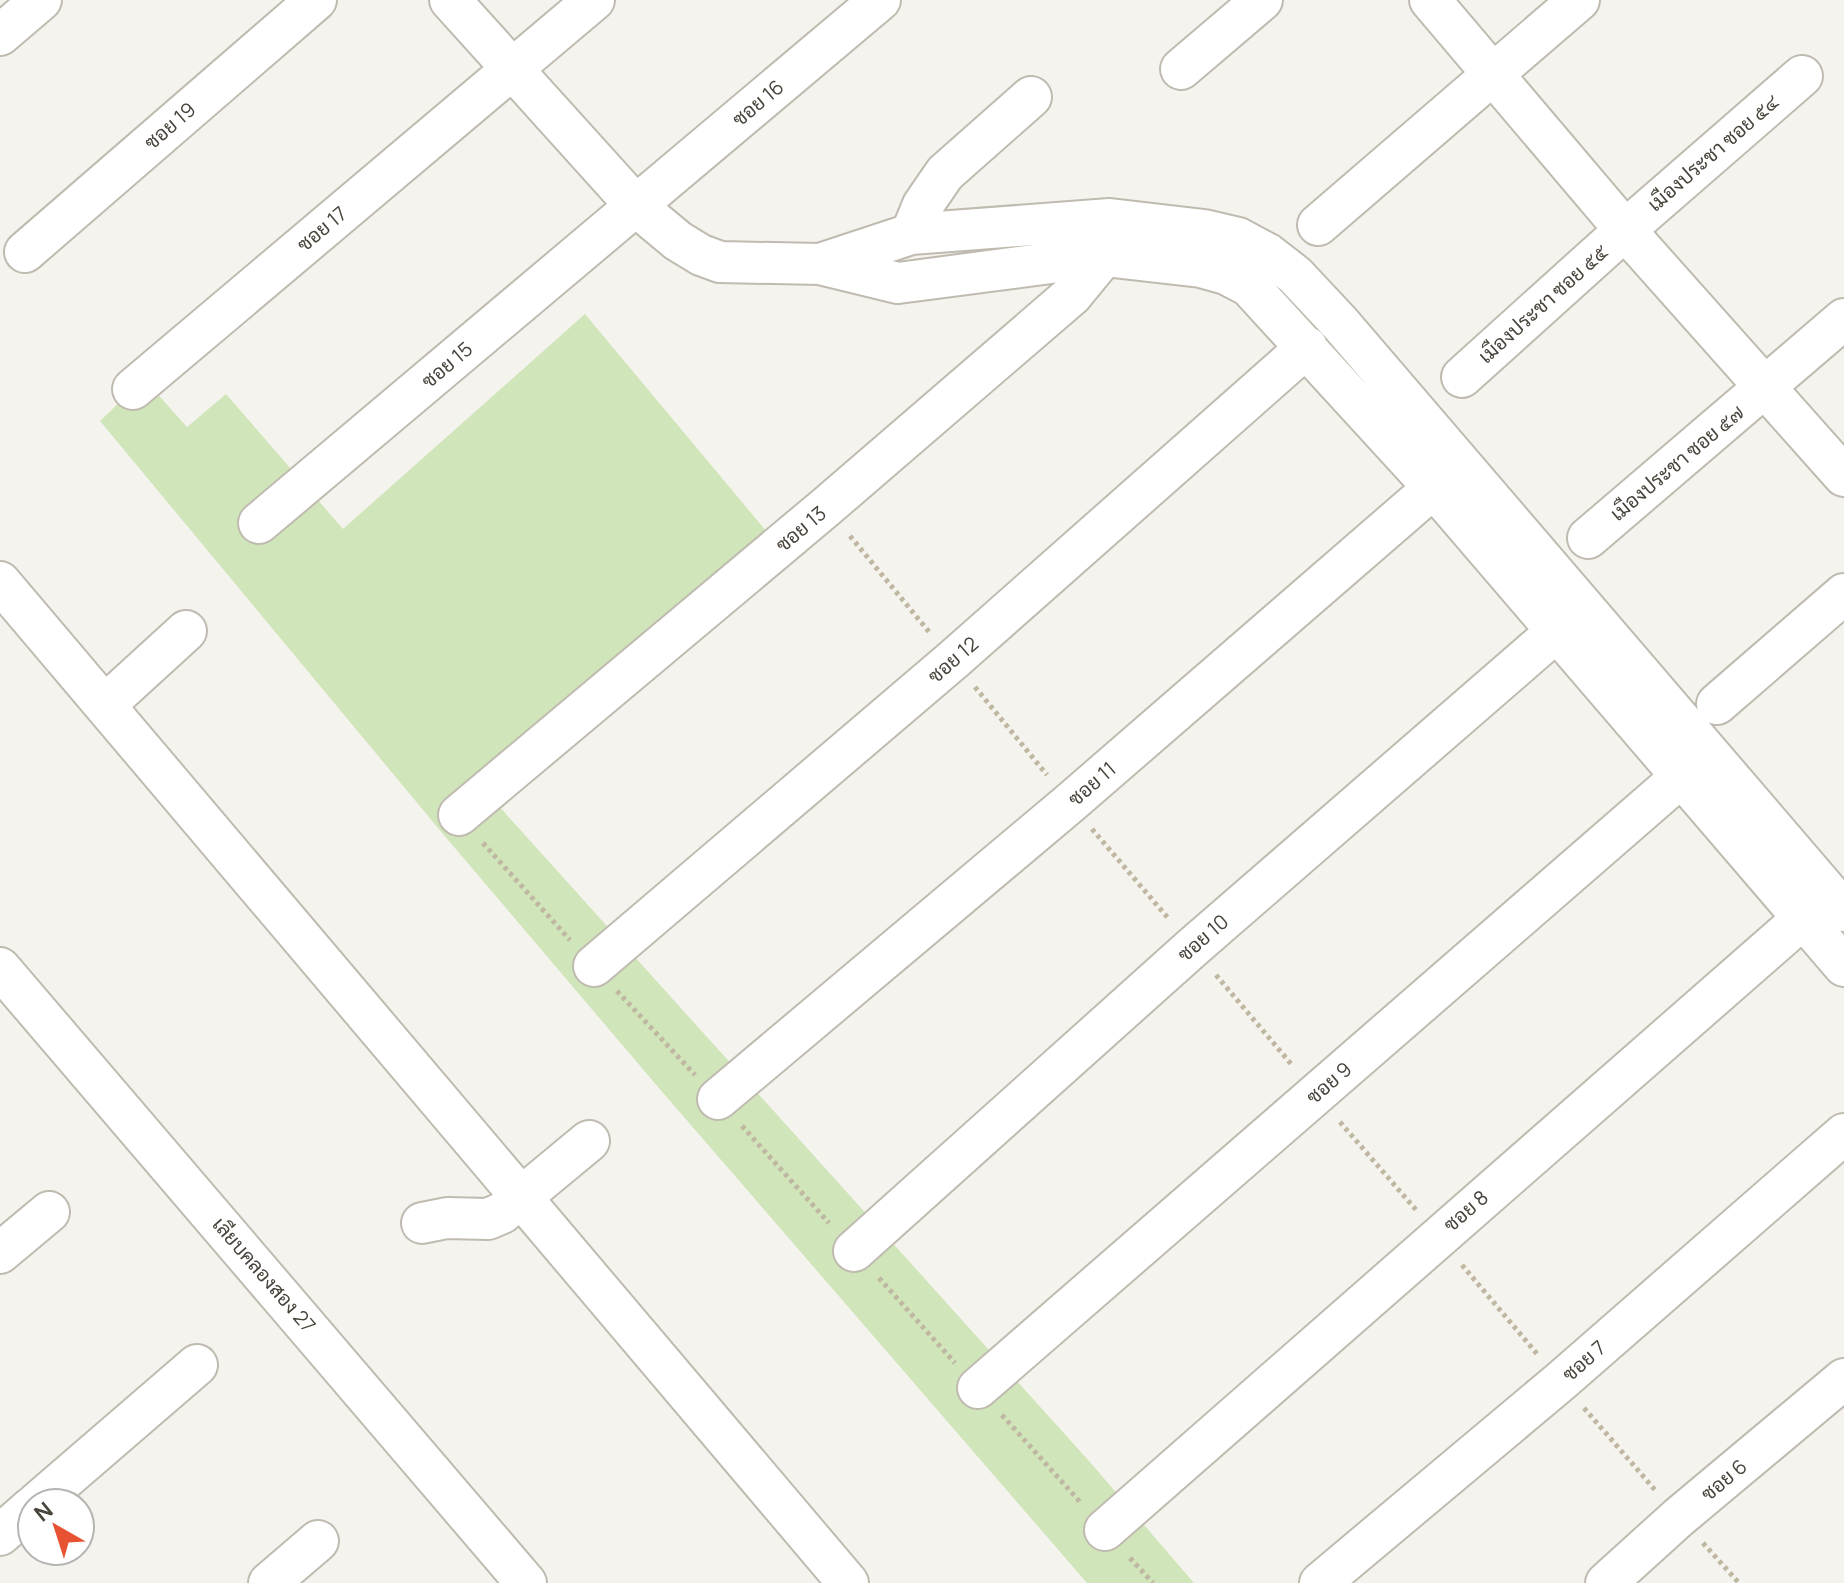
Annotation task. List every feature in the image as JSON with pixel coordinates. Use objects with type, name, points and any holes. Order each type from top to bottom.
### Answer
[{"type":"street","points":[[0,35],[41,0]]},
{"type":"street","name":"ซอย 19","points":[[25,252],[316,0]]},
{"type":"street","points":[[450,0],[636,206],[678,241],[720,262],[820,264],[898,283],[1107,238],[1226,274],[1249,286],[1307,347],[1448,476],[1826,908],[1844,966]]},
{"type":"street","name":"ซอย 17","points":[[133,389],[594,0]]},
{"type":"street","name":"ซอย 16","points":[[636,206],[880,0]]},
{"type":"street","points":[[1181,69],[1262,0]]},
{"type":"street","points":[[1430,0],[1625,230],[1844,476]]},
{"type":"street","points":[[1318,225],[1579,0]]},
{"type":"street","name":"เมืองประชา ซอย ๕๔","points":[[1625,230],[1802,76]]},
{"type":"street","points":[[911,234],[923,205],[945,173],[1031,97]]},
{"type":"street","name":"ซอย 15","points":[[259,523],[636,206]]},
{"type":"street","points":[[820,264],[911,234],[1107,238],[1204,230],[1238,238],[1268,254],[1295,275],[1331,313],[1557,631],[1681,777],[1826,908]]},
{"type":"street","name":"เมืองประชา ซอย ๕๕","points":[[1462,377],[1625,230]]},
{"type":"street","name":"ซอย 13","points":[[459,815],[826,507],[1072,295],[1107,238]]},
{"type":"street","name":"เมืองประชา ซอย ๕๗","points":[[1588,538],[1844,319]]},
{"type":"street","name":"ซอย 12","points":[[594,966],[953,660],[1307,347]]},
{"type":"street","name":"ซอย 11","points":[[718,1099],[1070,803],[1448,476]]},
{"type":"street","points":[[0,582],[848,1583]]},
{"type":"street","points":[[1717,704],[1844,594]]},
{"type":"street","points":[[105,705],[186,631]]},
{"type":"street","name":"ซอย 10","points":[[854,1251],[1193,947],[1557,631]]},
{"type":"street","name":"ซอย 9","points":[[978,1388],[1681,777]]},
{"type":"street","name":"ซอย 8","points":[[1105,1530],[1438,1236],[1826,908]]},
{"type":"street","name":"เลียบคลองสอง 27","points":[[0,968],[526,1583]]},
{"type":"street","name":"ซอย 7","points":[[1320,1583],[1561,1381],[1844,1134]]},
{"type":"street","points":[[422,1223],[447,1218],[488,1219],[502,1213],[589,1141]]},
{"type":"street","points":[[0,1253],[49,1212]]},
{"type":"street","points":[[56,1487],[197,1365]]},
{"type":"street","name":"ซอย 6","points":[[1606,1583],[1679,1517],[1844,1379]]},
{"type":"street","points":[[0,1535],[16,1521]]},
{"type":"street","points":[[269,1583],[318,1541]]},
{"type":"path","points":[[826,507],[1070,803],[1561,1381],[1739,1583]]},
{"type":"path","points":[[459,815],[1153,1583]]},
{"type":"green space","points":[[585,314],[792,562],[497,804],[1089,1461],[1194,1583],[1087,1583],[443,834],[100,421],[144,379],[187,427],[226,394],[343,529]]}]
